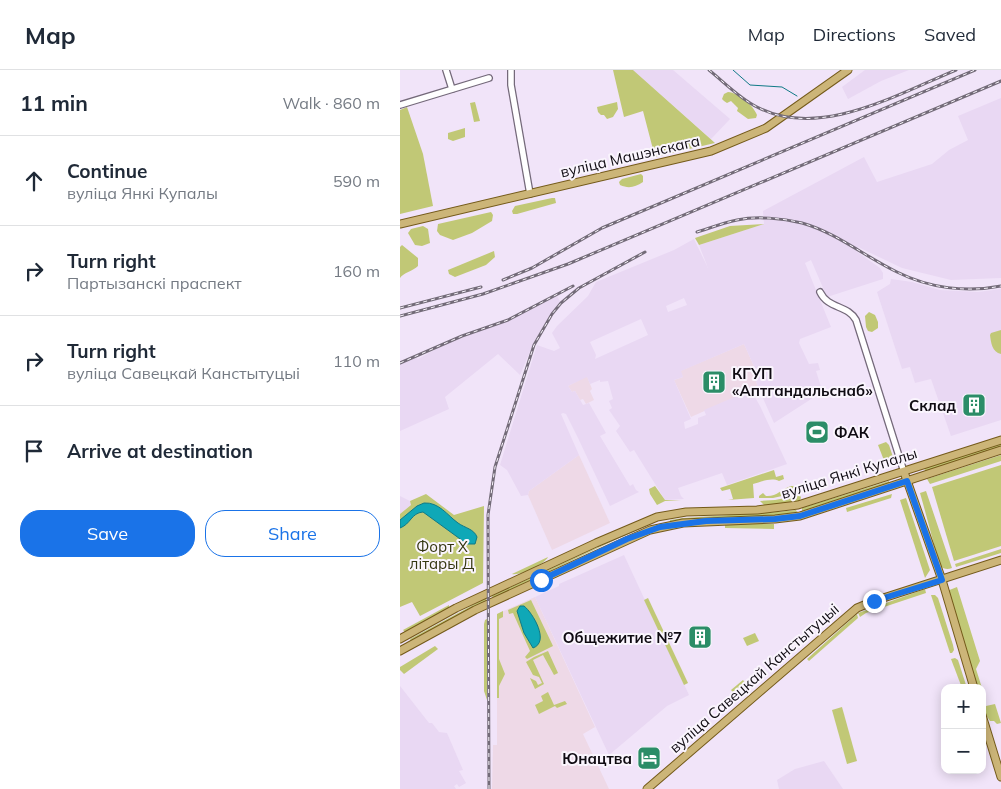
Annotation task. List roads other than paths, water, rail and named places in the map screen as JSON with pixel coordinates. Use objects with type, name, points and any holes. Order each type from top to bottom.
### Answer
[{"type":"main road","name":"вуліца Машэнскага","points":[[400,224],[691,156],[732,143],[766,128],[848,70]]},
{"type":"main road","name":"вуліца Янкі Купалы","points":[[400,639],[456,608],[603,539],[657,517],[686,512],[786,507],[831,496],[1001,440]]},
{"type":"main road","name":"вуліца Янкі Купалы","points":[[401,648],[488,604],[627,539],[660,527],[706,521],[775,519],[800,516],[1001,450]]},
{"type":"main road","points":[[904,472],[942,580],[973,684]]},
{"type":"main road","points":[[657,517],[660,527]]},
{"type":"main road","name":"вуліца Савецкай Канстытуцыі","points":[[647,789],[856,608],[1001,560]]},
{"type":"main road","points":[[986,728],[1001,777]]},
{"type":"street","points":[[446,70],[452,89]]},
{"type":"street","points":[[511,70],[511,85],[530,194]]},
{"type":"street","points":[[400,105],[490,78]]},
{"type":"street","points":[[820,292],[828,302],[848,310],[856,320],[904,472]]},
{"type":"water","points":[[424,503],[438,507],[458,523],[474,532],[477,537],[475,544],[467,544],[423,512],[416,514],[407,524],[400,528],[400,520],[417,506]]},
{"type":"water","points":[[520,606],[524,606],[528,610],[538,627],[540,640],[538,645],[533,648],[524,633],[517,611]]},
{"type":"waterway","points":[[733,70],[750,85],[782,87],[797,96]]},
{"type":"railway","points":[[709,70],[738,95],[757,107],[781,116],[806,119],[858,110],[909,91],[956,70]]},
{"type":"railway","points":[[503,280],[532,268],[602,228],[975,70]]},
{"type":"railway","points":[[400,316],[483,294],[568,264],[1001,81]]},
{"type":"railway","points":[[697,232],[752,218],[794,221],[815,227],[885,266],[922,282],[961,289],[1001,286]]},
{"type":"railway","points":[[489,789],[488,515],[495,467],[534,345],[552,314],[561,303],[579,288],[645,252]]},
{"type":"railway","points":[[400,363],[462,336],[508,320],[573,286]]},
{"type":"railway","points":[[400,308],[481,287]]},
{"type":"place","name":"КГУП «Аптгандальснаб»","points":[[714,382]]},
{"type":"place","name":"Склад","points":[[974,405]]},
{"type":"place","name":"ФАК","points":[[817,432]]},
{"type":"place","name":"Общежитие №7","points":[[700,637]]},
{"type":"place","name":"Юнацтва","points":[[649,758]]},
{"type":"park label","name":"Форт X літары Д","points":[[442,554]]}]
